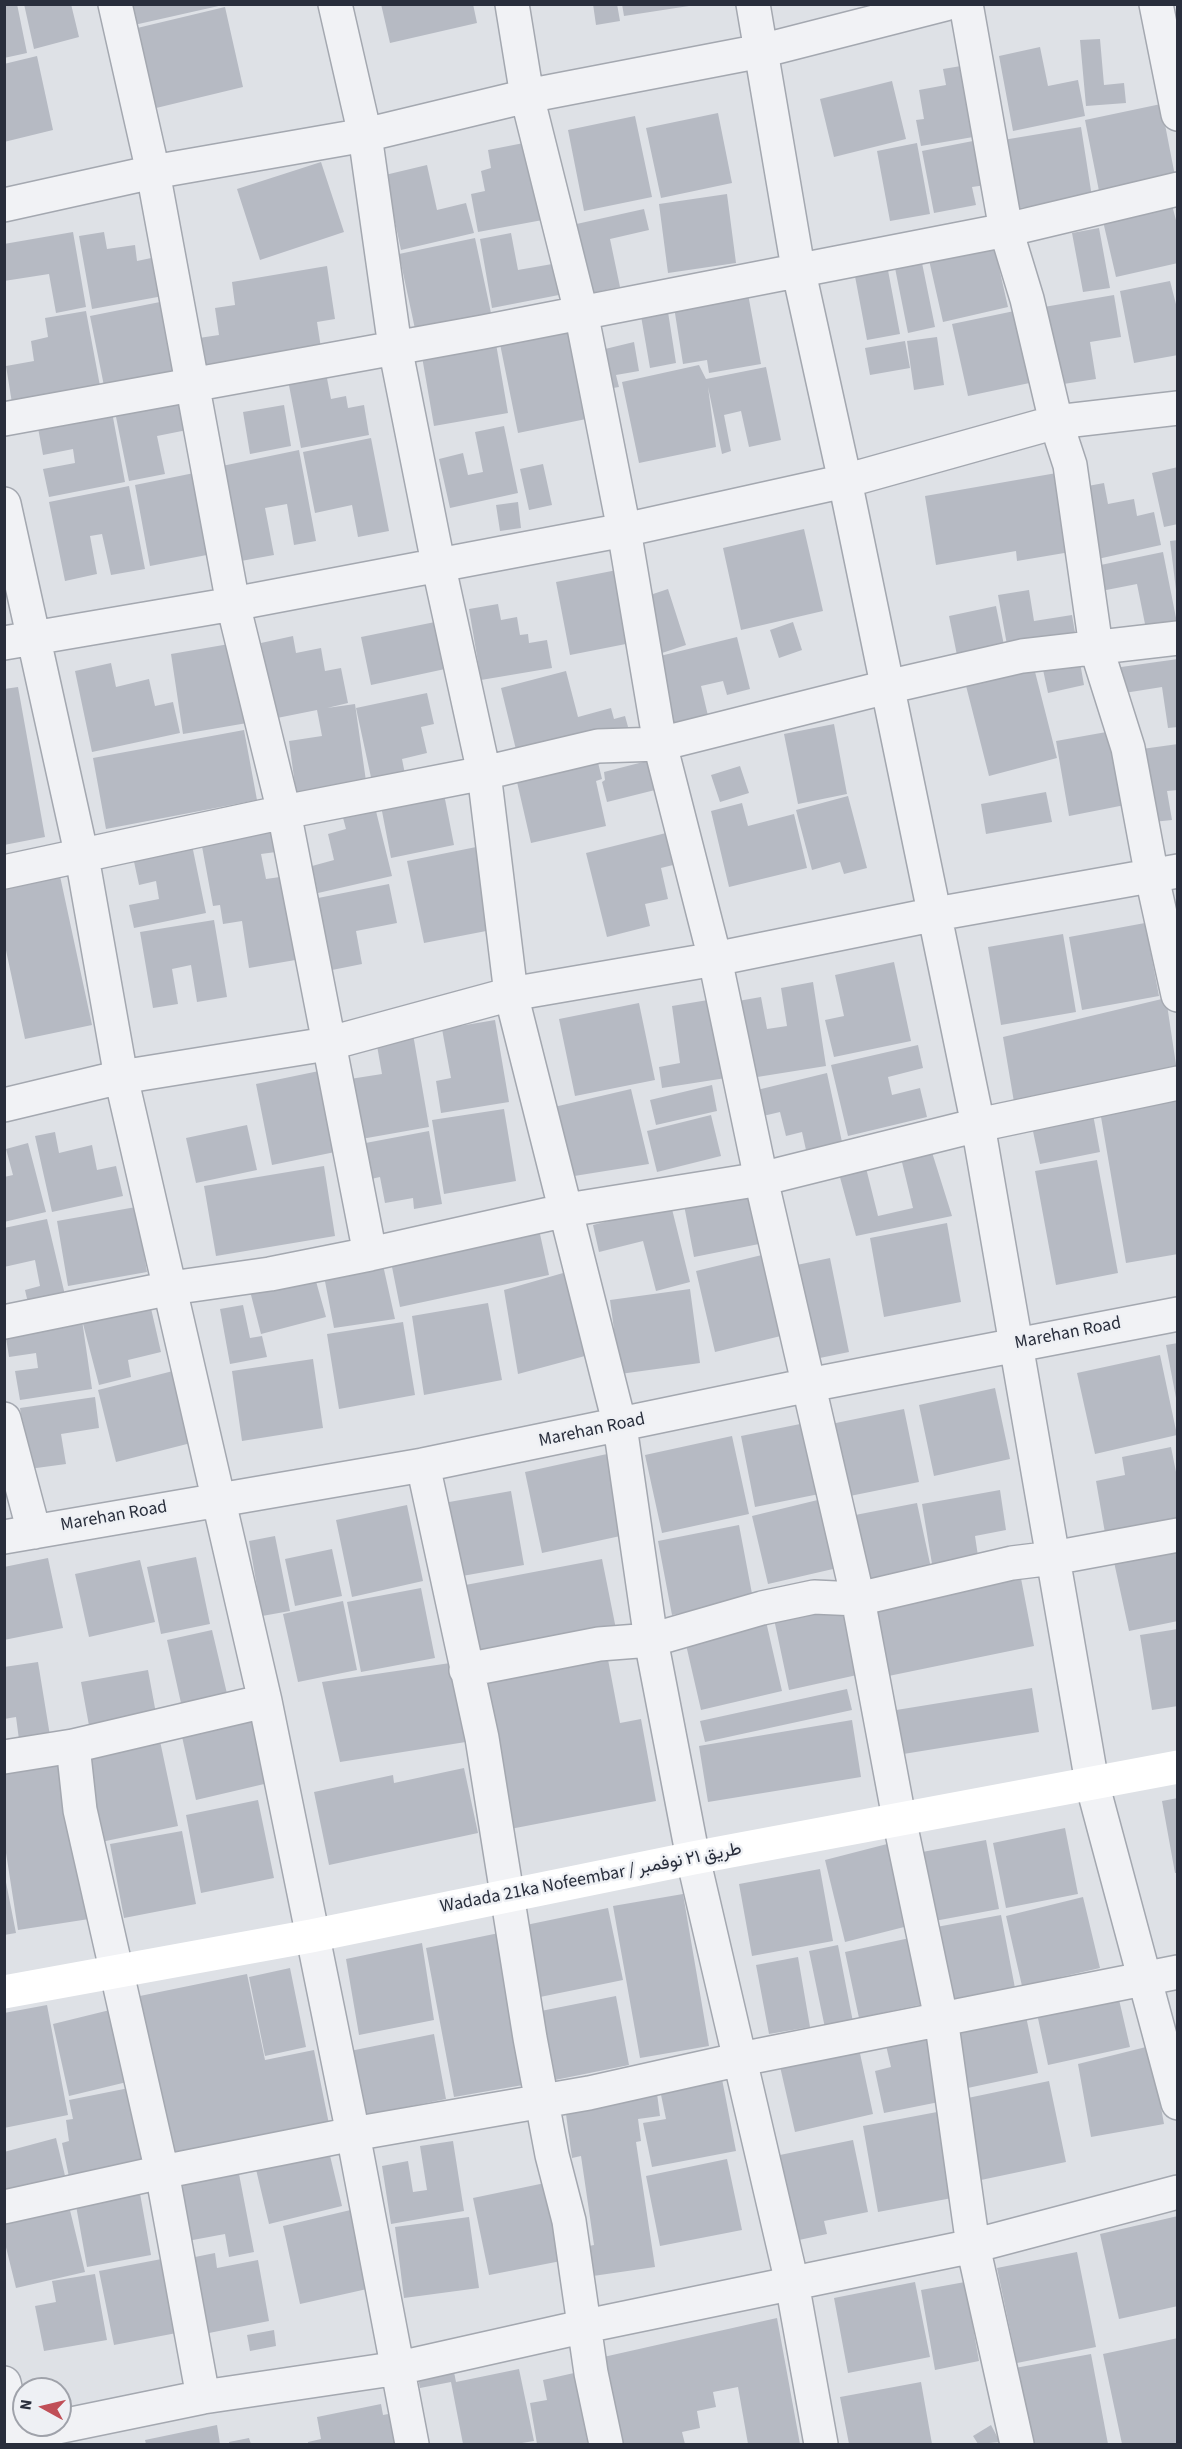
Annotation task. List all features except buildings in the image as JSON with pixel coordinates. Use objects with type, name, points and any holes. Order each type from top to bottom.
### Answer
[{"type":"street","points":[[115,4],[153,172],[233,604],[284,812],[327,1044],[370,1254]]},
{"type":"street","points":[[335,4],[365,135],[395,347],[438,563],[484,773],[511,994],[620,1426],[651,1640],[693,1858],[792,2283],[821,2445]]},
{"type":"street","points":[[512,4],[527,96],[581,312],[624,530],[660,744],[715,959],[761,1179],[858,1599],[899,1818],[941,2018],[973,2246],[1017,2445]]},
{"type":"street","points":[[753,4],[798,268],[936,914],[978,1125],[1092,1783],[1178,2103]]},
{"type":"street","points":[[4,205],[153,172],[365,135],[527,96],[761,51],[945,4]]},
{"type":"street","points":[[966,4],[1006,230],[1027,299],[1056,422],[1070,465],[1096,647],[1165,874],[1178,995]]},
{"type":"street","points":[[1156,4],[1178,114]]},
{"type":"street","points":[[4,419],[191,386],[1006,230],[1178,189]]},
{"type":"street","points":[[19,639],[233,604],[438,563],[624,530],[845,481],[1056,422],[1178,408]]},
{"type":"street","points":[[4,504],[19,639],[82,857],[121,1077],[265,1701],[353,2134],[412,2445]]},
{"type":"street","points":[[4,872],[284,812],[484,773],[598,746],[660,744],[1022,656],[1178,638]]},
{"type":"street","points":[[4,1105],[121,1077],[327,1044],[511,994],[715,959],[936,914],[1165,874]]},
{"type":"street","points":[[4,1322],[171,1288],[270,1274],[567,1210],[761,1179],[978,1125],[1178,1083]]},
{"type":"street","name":"Marehan Road","points":[[19,1534],[218,1498],[423,1465],[809,1385],[1178,1314]]},
{"type":"street","points":[[4,1419],[19,1534]]},
{"type":"street","points":[[423,1465],[482,1738],[509,1895],[530,2038],[552,2155],[569,2221],[591,2373],[606,2445]]},
{"type":"street","points":[[466,1670],[599,1644],[651,1640],[762,1608],[814,1597],[858,1599],[1012,1563],[1053,1558],[1178,1535]]},
{"type":"street","points":[[4,1757],[73,1746],[265,1701]]},
{"type":"street","points":[[73,1746],[80,1810],[162,2172],[203,2397]]},
{"type":"street","name":"Wadada 21ka Nofeembar / طريق ٢١ نوفمبر","points":[[4,1992],[311,1936],[693,1858],[1178,1767]]},
{"type":"street","points":[[4,2207],[162,2172],[353,2134],[589,2093],[741,2059],[1143,1977],[1178,1972]]},
{"type":"street","points":[[4,2384],[13,2440],[203,2397],[399,2368],[586,2326],[973,2246],[1178,2192]]}]
